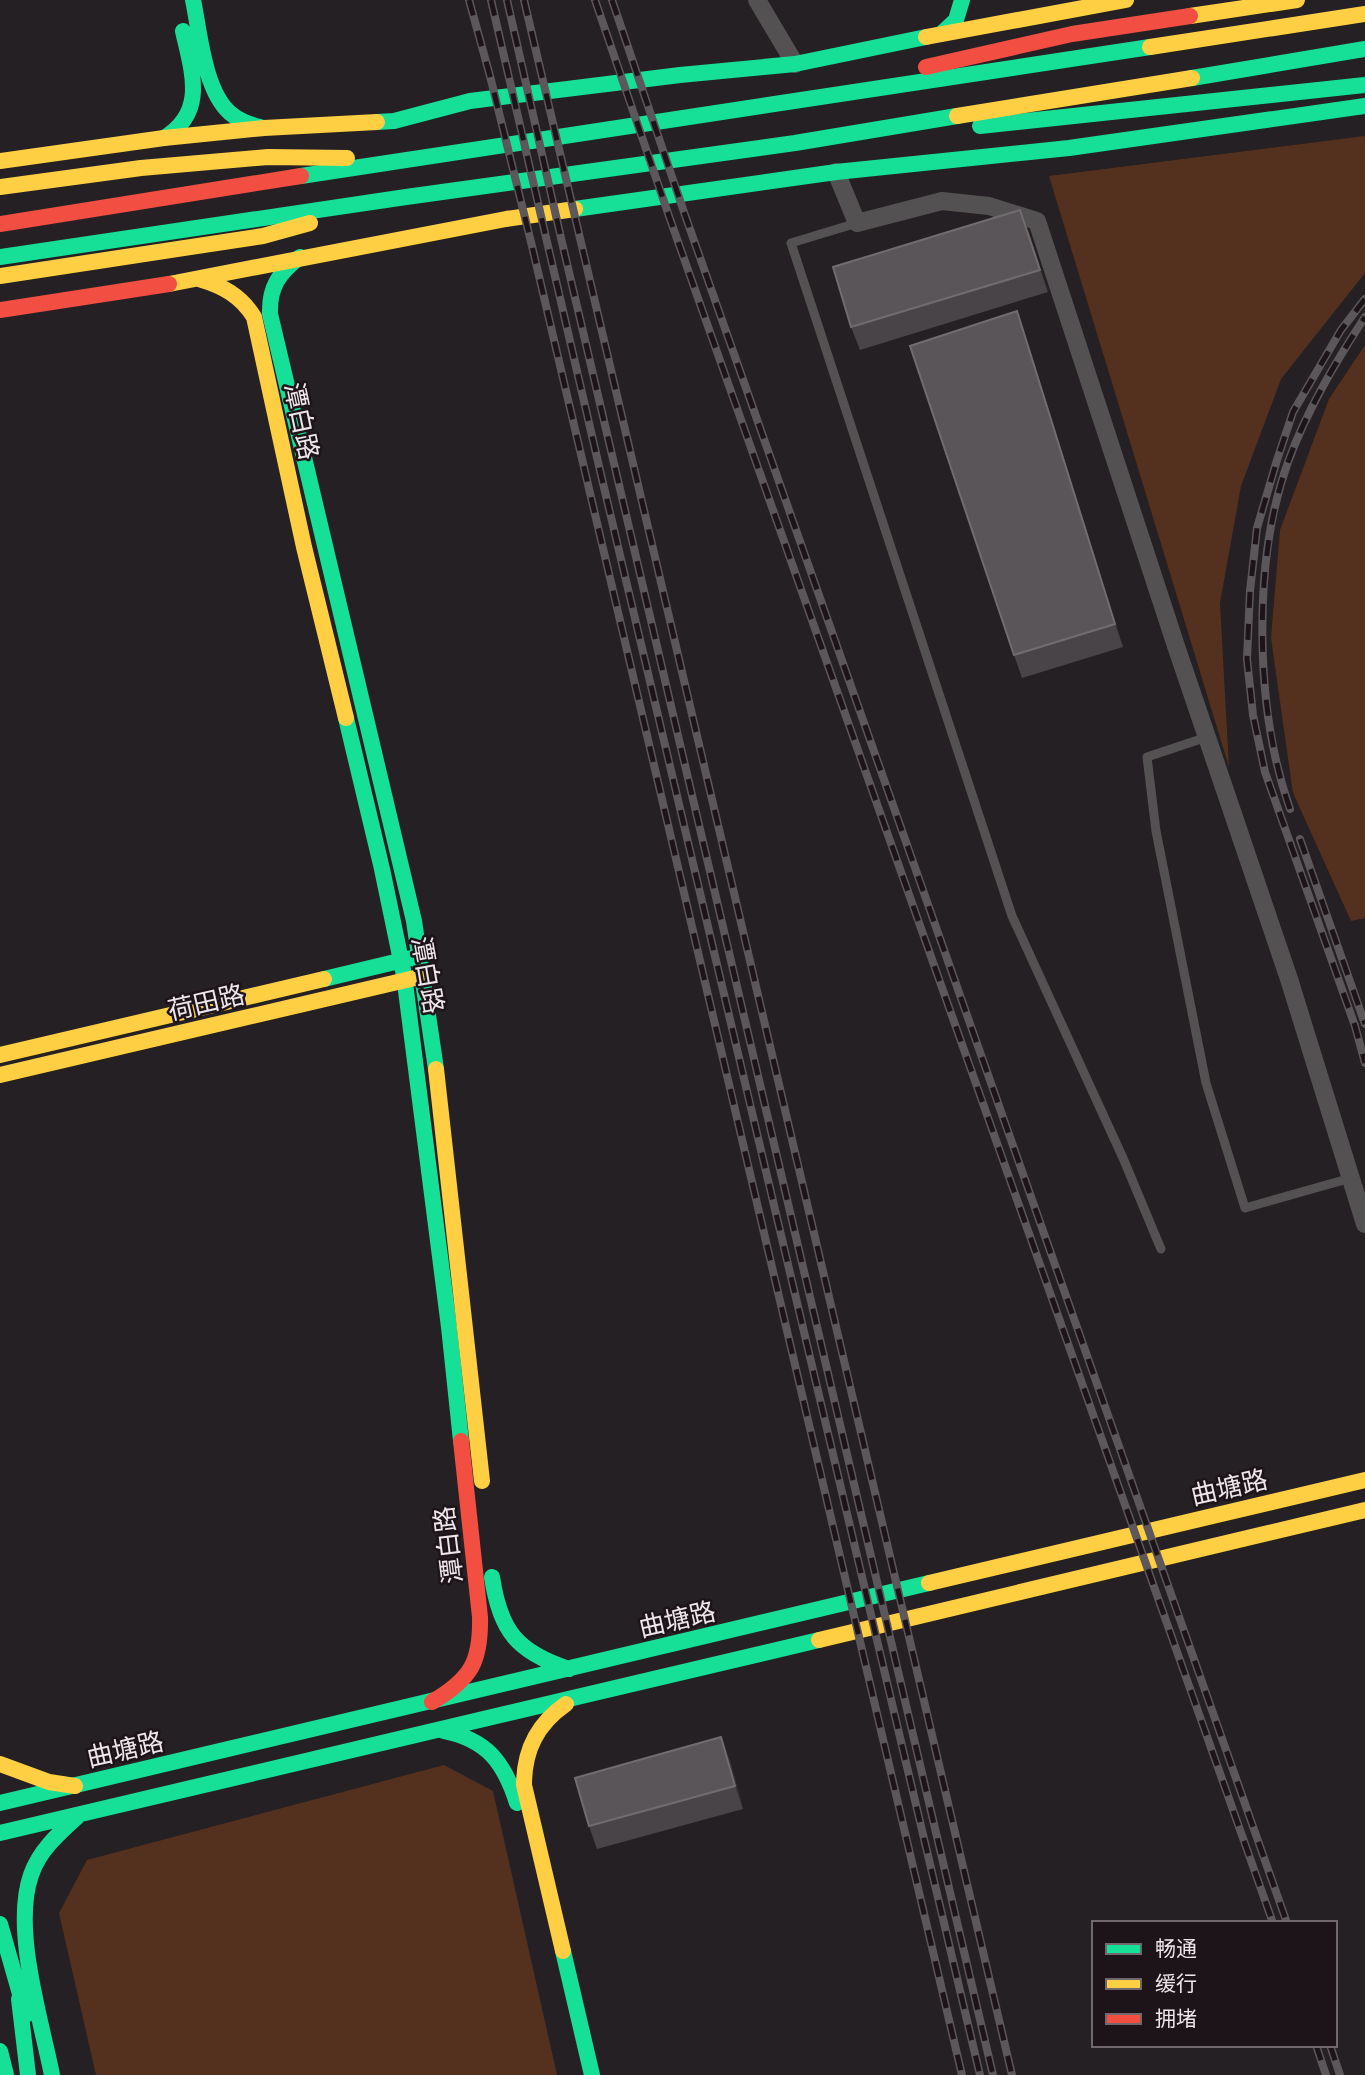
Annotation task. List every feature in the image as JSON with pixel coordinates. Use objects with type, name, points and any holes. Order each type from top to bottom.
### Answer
[{"type":"main road","points":[[193,0],[215,93],[234,117],[264,128]]},
{"type":"main road","points":[[941,34],[954,24],[962,0]]},
{"type":"main road","points":[[970,0],[981,16],[997,23]]},
{"type":"main road","points":[[0,161],[164,138],[264,128],[394,121],[470,102],[680,75],[796,64],[1126,0]]},
{"type":"main road","points":[[774,104],[1072,34],[1297,0]]},
{"type":"main road","points":[[164,138],[179,129],[192,104],[190,63],[179,13]]},
{"type":"main road","points":[[0,224],[407,159],[1365,14]]},
{"type":"main road","points":[[0,257],[795,143],[1365,49]]},
{"type":"main road","points":[[795,143],[1089,116],[1365,85]]},
{"type":"main road","points":[[0,310],[200,279],[300,257],[506,219],[836,172],[1069,148],[1365,106]]},
{"type":"main road","points":[[0,187],[142,168],[268,157],[407,159]]},
{"type":"main road","points":[[0,276],[263,236],[406,197]]},
{"type":"main road","name":"潭白路","points":[[300,257],[275,280],[269,296],[270,314],[402,865],[424,976],[465,1313],[483,1496]]},
{"type":"main road","name":"潭白路","points":[[200,279],[230,291],[246,303],[254,317],[304,547],[391,909],[405,981],[449,1327],[481,1626],[473,1670],[462,1683],[432,1702]]},
{"type":"main road","points":[[353,971],[366,964],[384,945],[392,925],[391,909]]},
{"type":"main road","name":"荷田路","points":[[0,1055],[420,956]]},
{"type":"main road","name":"荷田路","points":[[0,1075],[424,976]]},
{"type":"main road","points":[[350,993],[371,994],[391,1002],[405,1018],[413,1035]]},
{"type":"main road","name":"曲塘路","points":[[0,1803],[1365,1480]]},
{"type":"main road","name":"曲塘路","points":[[0,1833],[1365,1510]]},
{"type":"main road","name":"潭白路","points":[[487,1535],[497,1610],[504,1628],[533,1656],[569,1669]]},
{"type":"main road","points":[[577,1698],[554,1712],[539,1727],[523,1771],[524,1785],[592,2075]]},
{"type":"main road","points":[[440,1731],[459,1733],[488,1750],[506,1773],[513,1788],[580,2075]]},
{"type":"main road","points":[[0,1764],[49,1782],[75,1786]]},
{"type":"main road","points":[[49,2075],[24,1939],[24,1895],[42,1854],[64,1827],[80,1815]]},
{"type":"main road","points":[[0,1924],[19,1995],[49,2075]]},
{"type":"main road","points":[[19,1995],[28,2075]]},
{"type":"main road","points":[[0,2051],[6,2075]]},
{"type":"street","points":[[757,0],[796,64]]},
{"type":"street","points":[[836,172],[857,223],[942,201],[989,206],[1037,221],[1289,979],[1365,1224]]},
{"type":"lane","points":[[857,223],[791,243],[1012,916],[1123,1158],[1161,1249]]},
{"type":"lane","points":[[1207,737],[1147,757],[1156,831],[1206,1083],[1245,1208],[1350,1178]]},
{"type":"shaded area","points":[[1365,136],[1365,273],[1281,379],[1241,486],[1220,603],[1229,767],[1049,176]]},
{"type":"shaded area","points":[[1365,345],[1365,918],[1351,921],[1293,793],[1271,638],[1280,530],[1329,399]]},
{"type":"shaded area","points":[[444,1765],[493,1791],[557,2075],[96,2075],[59,1913],[87,1860]]},
{"type":"building","points":[[1020,210],[1040,270],[851,327],[833,267]]},
{"type":"building","points":[[1017,311],[1115,624],[1014,655],[910,346]]},
{"type":"building","points":[[721,1737],[735,1786],[589,1826],[575,1778]]},
{"type":"railway","points":[[469,0],[531,242],[962,2075]]},
{"type":"railway","points":[[491,0],[980,2075]]},
{"type":"railway","points":[[507,0],[993,2075]]},
{"type":"railway","points":[[524,0],[1012,2075]]},
{"type":"railway","points":[[595,0],[1272,1921]]},
{"type":"railway","points":[[612,0],[685,215],[1286,1921]]},
{"type":"railway","points":[[1365,299],[1341,330],[1293,412],[1277,460],[1257,528],[1250,591],[1247,659],[1253,715],[1265,772],[1355,1026],[1365,1063]]},
{"type":"railway","points":[[1290,809],[1278,770],[1264,682],[1262,636],[1268,544],[1276,502],[1288,462],[1304,424],[1322,387],[1365,317]]},
{"type":"railway","points":[[1300,839],[1365,1024]]},
{"type":"railway","points":[[1317,2047],[1326,2075]]},
{"type":"railway","points":[[1331,2047],[1340,2075]]},
{"type":"traffic: fast","points":[[193,0],[204,60],[214,90],[233,116],[260,127]]},
{"type":"traffic: fast","points":[[941,34],[956,20],[962,0]]},
{"type":"traffic: fast","points":[[164,138],[178,128],[191,104],[192,76],[183,31]]},
{"type":"traffic: fast","points":[[377,122],[394,121],[470,101],[795,64],[926,37]]},
{"type":"traffic: fast","points":[[301,176],[1150,47]]},
{"type":"traffic: fast","points":[[1192,78],[1365,49]]},
{"type":"traffic: fast","points":[[980,126],[1365,85]]},
{"type":"traffic: fast","points":[[575,209],[836,172],[1069,148],[1365,106]]},
{"type":"traffic: fast","points":[[0,257],[795,143],[957,116]]},
{"type":"traffic: fast","points":[[300,257],[277,281],[271,296],[270,314],[414,921],[436,1069]]},
{"type":"traffic: fast","points":[[346,718],[404,975],[461,1441]]},
{"type":"traffic: fast","points":[[324,979],[416,957]]},
{"type":"traffic: fast","points":[[492,1577],[500,1612],[514,1637],[536,1655],[569,1669]]},
{"type":"traffic: fast","points":[[0,1803],[929,1583]]},
{"type":"traffic: fast","points":[[0,1833],[819,1640]]},
{"type":"traffic: fast","points":[[444,1731],[472,1740],[492,1755],[506,1776],[517,1803]]},
{"type":"traffic: fast","points":[[52,2075],[26,1947],[26,1897],[31,1875],[39,1858],[56,1836],[77,1817]]},
{"type":"traffic: fast","points":[[0,1924],[26,2015]]},
{"type":"traffic: fast","points":[[563,1951],[592,2075]]},
{"type":"traffic: fast","points":[[19,1999],[28,2075]]},
{"type":"traffic: fast","points":[[0,2051],[6,2075]]},
{"type":"traffic: slow","points":[[926,37],[1126,0]]},
{"type":"traffic: slow","points":[[1190,16],[1297,0]]},
{"type":"traffic: slow","points":[[1150,47],[1365,14]]},
{"type":"traffic: slow","points":[[957,116],[1192,78]]},
{"type":"traffic: slow","points":[[0,161],[164,138],[264,128],[377,122]]},
{"type":"traffic: slow","points":[[0,187],[141,168],[268,157],[347,158]]},
{"type":"traffic: slow","points":[[169,284],[506,219],[575,209]]},
{"type":"traffic: slow","points":[[0,276],[263,236],[310,223]]},
{"type":"traffic: slow","points":[[199,279],[231,293],[254,317],[304,547],[346,718]]},
{"type":"traffic: slow","points":[[0,1075],[419,977]]},
{"type":"traffic: slow","points":[[0,1055],[324,979]]},
{"type":"traffic: slow","points":[[436,1069],[482,1481]]},
{"type":"traffic: slow","points":[[929,1583],[1365,1480]]},
{"type":"traffic: slow","points":[[819,1640],[1365,1510]]},
{"type":"traffic: slow","points":[[563,1951],[524,1785],[526,1760],[534,1739],[547,1720],[566,1704]]},
{"type":"traffic: slow","points":[[0,1764],[49,1782],[75,1786]]},
{"type":"traffic: jam","points":[[926,67],[1072,34],[1190,16]]},
{"type":"traffic: jam","points":[[0,224],[301,176]]},
{"type":"traffic: jam","points":[[0,310],[169,284]]},
{"type":"traffic: jam","points":[[432,1702],[465,1677],[476,1658],[480,1633],[461,1441]]}]
